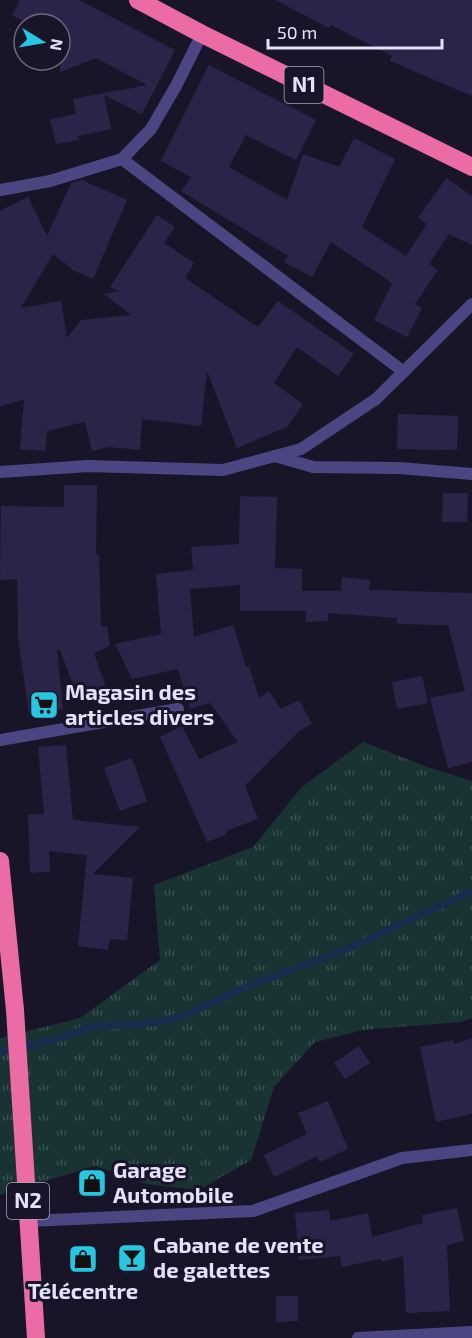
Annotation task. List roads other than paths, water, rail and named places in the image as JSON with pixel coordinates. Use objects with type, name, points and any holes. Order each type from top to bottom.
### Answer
[{"type":"highway","name":"N1","points":[[138,0],[472,167]]},
{"type":"highway","name":"N2","points":[[0,861],[15,1010],[36,1338]]},
{"type":"street","points":[[0,190],[50,181],[122,159],[152,129],[202,34]]},
{"type":"street","points":[[122,159],[404,372]]},
{"type":"street","points":[[0,472],[88,466],[224,470],[302,449],[376,399],[472,304]]},
{"type":"street","points":[[274,456],[313,467],[399,468],[472,474]]},
{"type":"street","points":[[0,740],[178,709]]},
{"type":"street","points":[[29,1221],[253,1211],[402,1158],[472,1149]]},
{"type":"street","points":[[358,1338],[472,1332]]},
{"type":"waterway","points":[[0,1052],[60,1038],[90,1027],[154,1023],[186,1015],[250,985],[340,952],[472,891]]},
{"type":"place","name":"Magasin des articles divers","points":[[44,705]]},
{"type":"place","name":"Garage Automobile","points":[[92,1183]]},
{"type":"place","name":"Cabane de vente de galettes","points":[[132,1258]]},
{"type":"place","name":"Télécentre","points":[[83,1259]]}]
